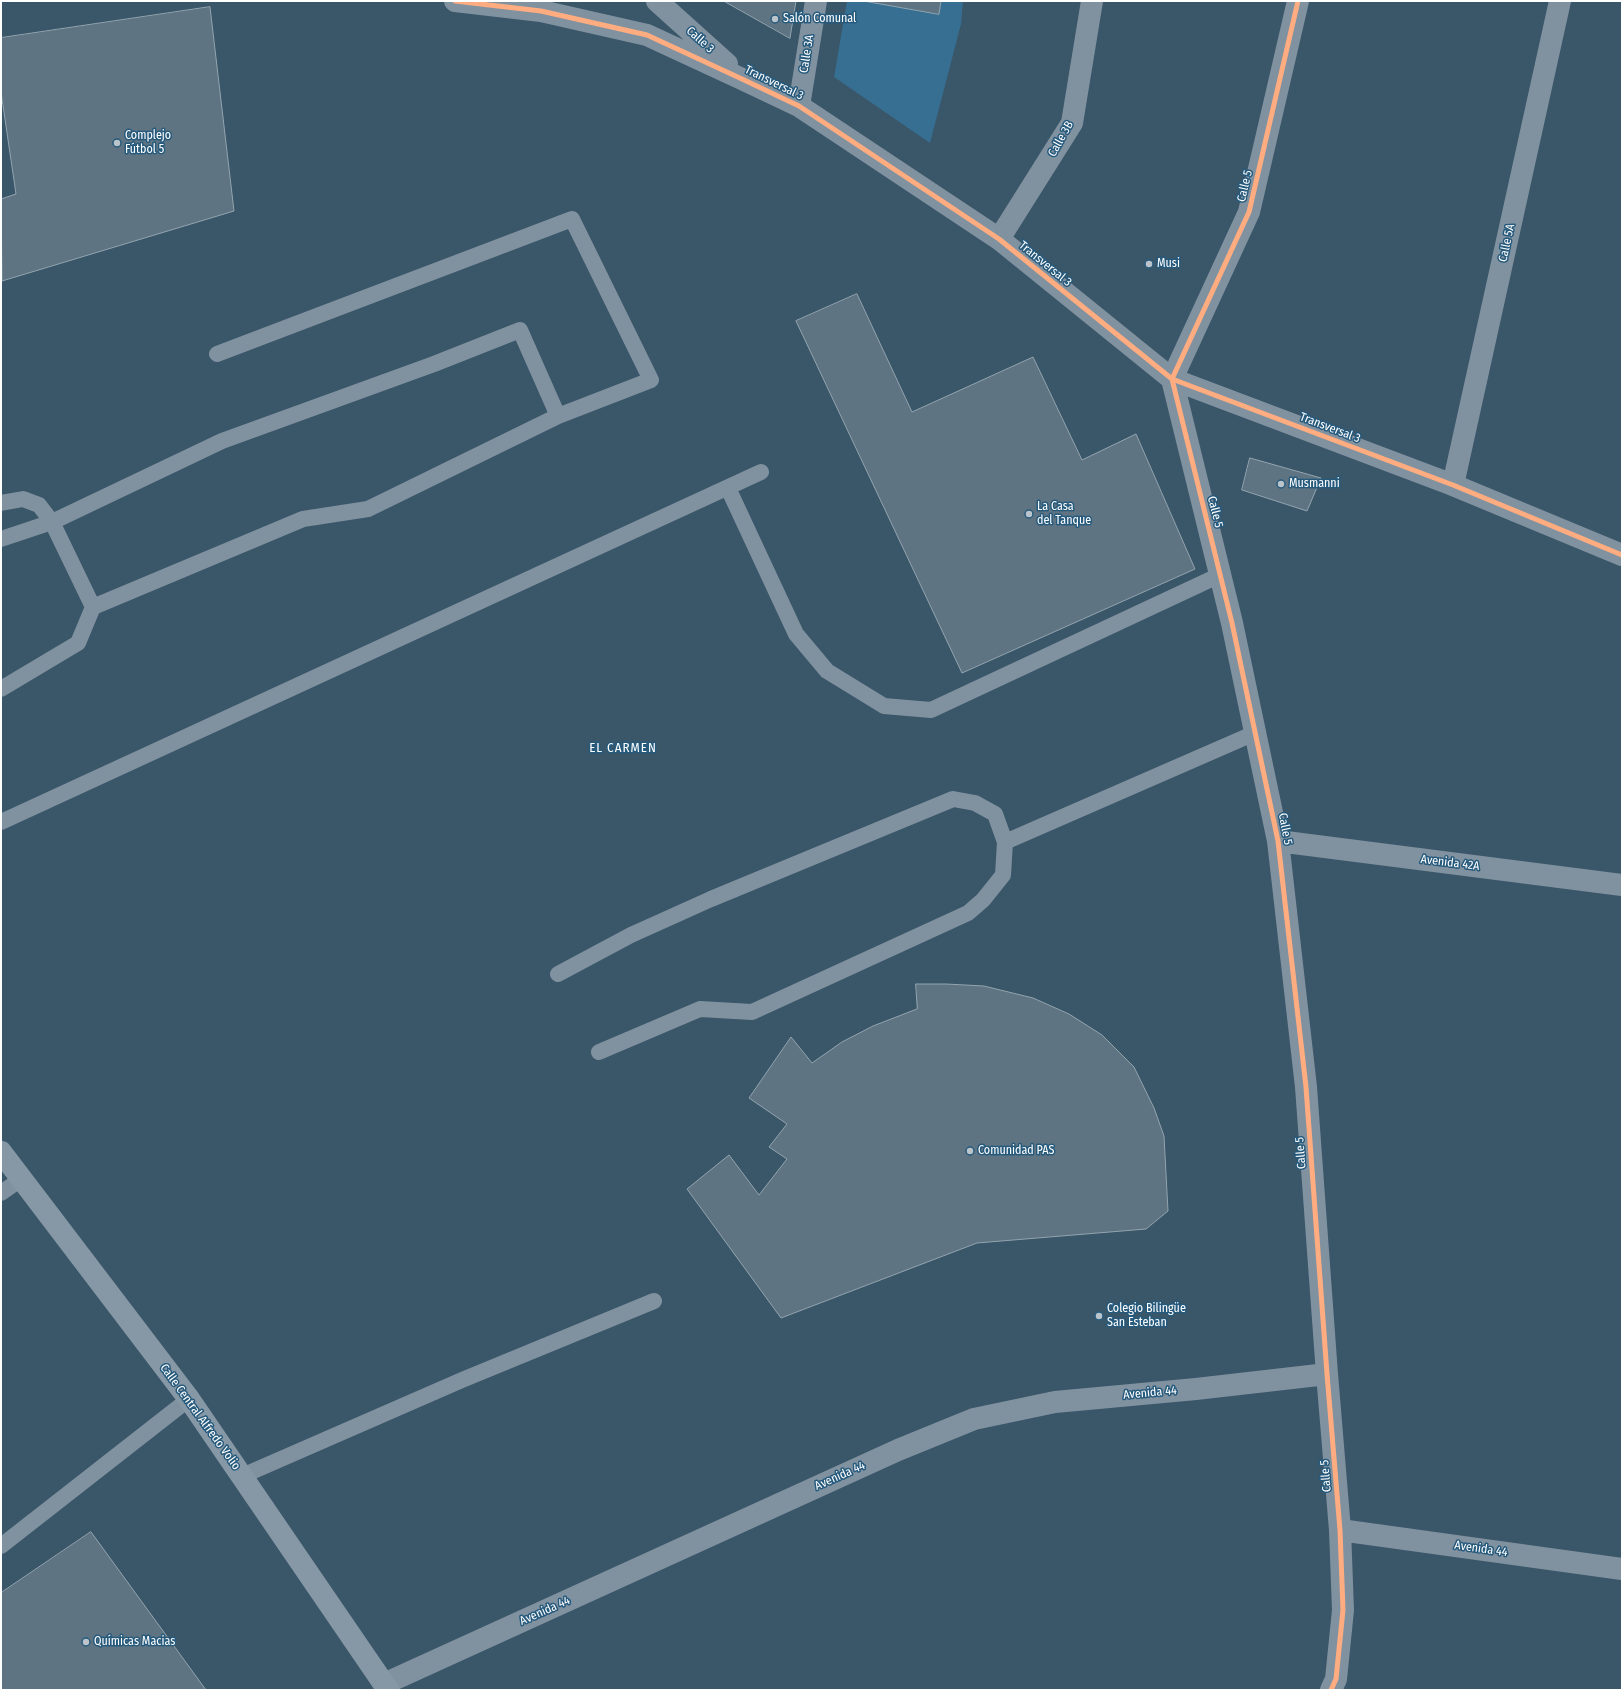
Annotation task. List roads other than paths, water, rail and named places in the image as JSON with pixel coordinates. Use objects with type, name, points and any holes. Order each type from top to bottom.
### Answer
[{"type":"main road","name":"Calle Central Alfredo Volio","points":[[1,1152],[189,1399],[386,1687]]},
{"type":"street","name":"Transversal 3","points":[[455,1],[541,11],[647,35],[799,106],[999,239],[1172,379],[1453,485],[1622,555]]},
{"type":"street","name":"Calle 3","points":[[657,1],[742,79]]},
{"type":"street","name":"Calle 3A","points":[[799,106],[816,1]]},
{"type":"street","name":"Calle 3B","points":[[999,239],[1072,123],[1092,1]]},
{"type":"street","name":"Calle 5","points":[[1298,1],[1249,212],[1172,379],[1220,575],[1278,841],[1306,1087],[1340,1530],[1343,1610],[1336,1678],[1331,1690]]},
{"type":"street","name":"Calle 5A","points":[[1453,485],[1560,1]]},
{"type":"street","name":"Avenida 42A","points":[[1278,841],[1622,885]]},
{"type":"street","name":"Avenida 44","points":[[386,1687],[898,1450],[974,1419],[1055,1402],[1196,1389],[1327,1374]]},
{"type":"street","name":"Avenida 44","points":[[1340,1530],[1622,1569]]},
{"type":"lane","points":[[1,689],[78,643],[93,608],[303,519],[368,509],[558,416],[651,380],[572,218],[217,354]]},
{"type":"lane","points":[[1,538],[52,522],[222,441],[434,364],[520,330],[558,416]]},
{"type":"lane","points":[[1,822],[761,472]]},
{"type":"lane","points":[[728,488],[796,634],[827,671],[884,706],[931,710],[1220,575]]},
{"type":"lane","points":[[1,503],[23,499],[39,505],[52,522],[93,608]]},
{"type":"lane","points":[[1005,842],[1255,733]]},
{"type":"lane","points":[[558,974],[631,935],[710,899],[952,799],[975,803],[994,814],[1005,842],[1003,875],[983,900],[968,913],[752,1012],[700,1009],[599,1052]]},
{"type":"lane","points":[[1,1193],[21,1179]]},
{"type":"lane","points":[[242,1476],[462,1380],[654,1301]]},
{"type":"lane","points":[[1,1546],[189,1399]]},
{"type":"place","name":"Salón Comunal","points":[[775,19]]},
{"type":"place","name":"Complejo Fútbol 5","points":[[117,143]]},
{"type":"place","name":"Musi","points":[[1149,264]]},
{"type":"place","name":"Musmanni","points":[[1281,484]]},
{"type":"place","name":"La Casa del Tanque","points":[[1029,514]]},
{"type":"place","name":"Comunidad PAS","points":[[970,1151]]},
{"type":"place","name":"Colegio Bilingüe San Esteban","points":[[1099,1316]]},
{"type":"place","name":"Químicas Macias","points":[[86,1642]]},
{"type":"district","name":"EL CARMEN","points":[[623,748]]}]
